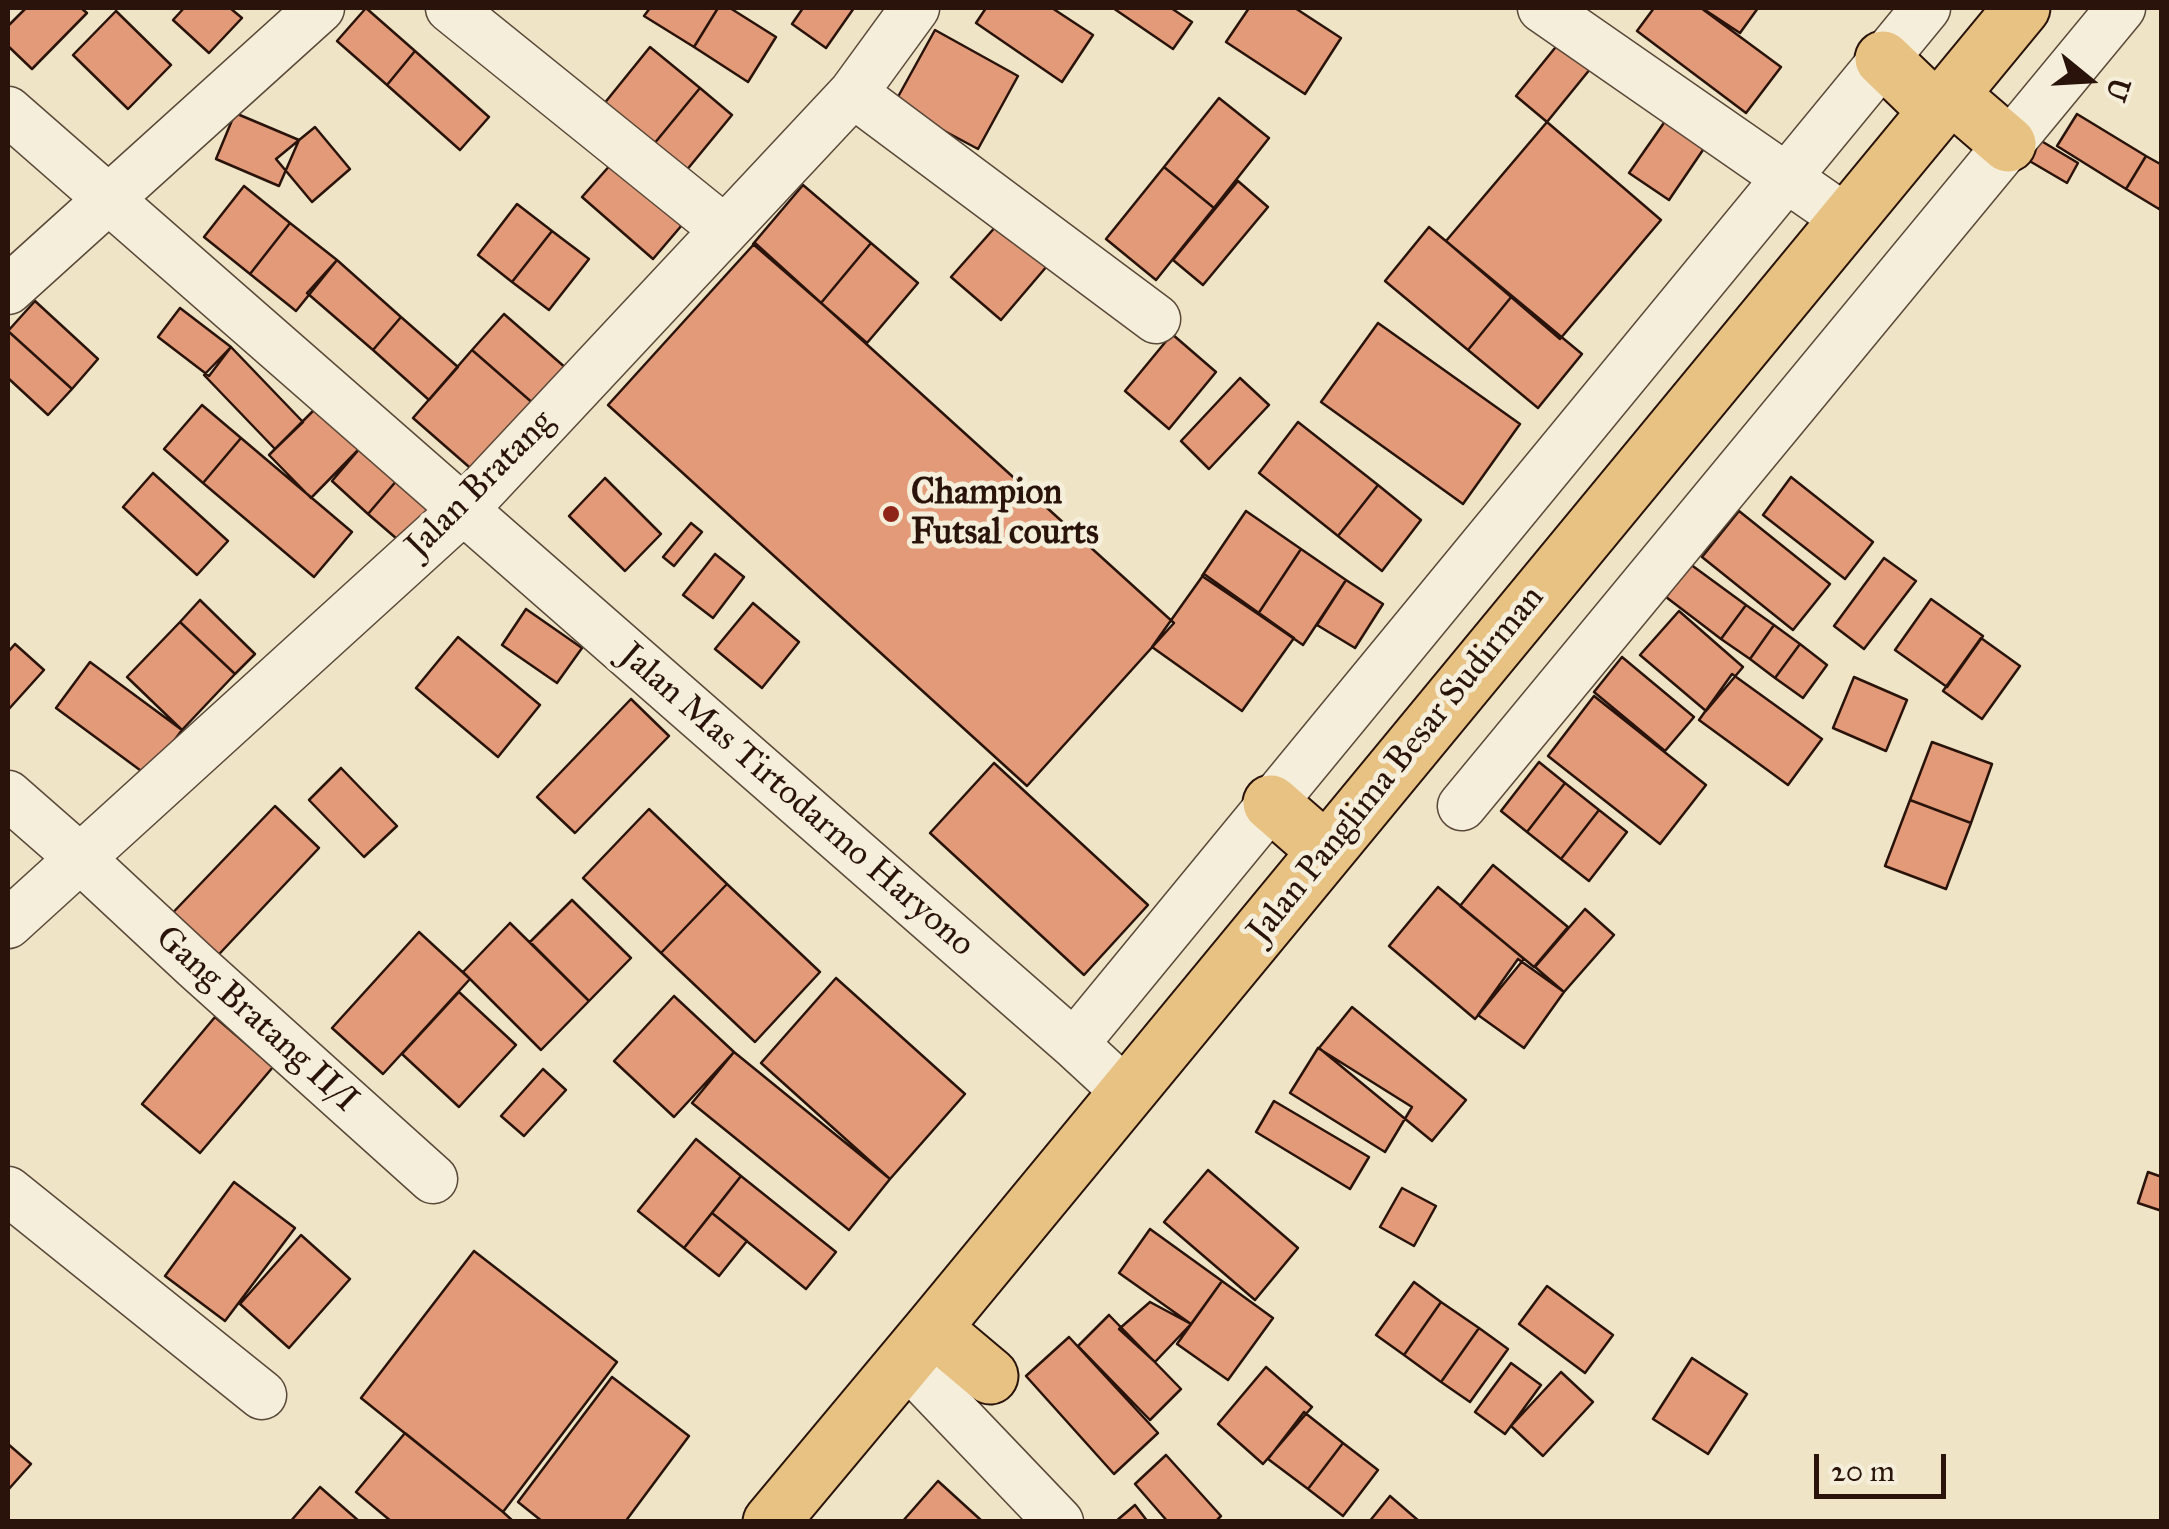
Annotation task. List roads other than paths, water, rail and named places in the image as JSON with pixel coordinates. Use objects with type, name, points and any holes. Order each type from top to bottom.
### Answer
[{"type":"main road","name":"Jalan Panglima Besar Sudirman","points":[[771,1522],[2022,8]]},
{"type":"main road","points":[[1884,59],[2008,144]]},
{"type":"main road","points":[[1271,803],[1326,851]]},
{"type":"main road","points":[[919,1344],[990,1376]]},
{"type":"street","points":[[450,8],[724,229]]},
{"type":"street","name":"Jalan Bratang","points":[[8,924],[463,510],[853,93],[915,8]]},
{"type":"street","points":[[1542,8],[1846,219]]},
{"type":"street","points":[[1074,1044],[1926,8]]},
{"type":"street","points":[[1462,806],[2120,8]]},
{"type":"street","points":[[8,290],[289,17]]},
{"type":"street","points":[[853,93],[1156,319]]},
{"type":"street","name":"Jalan Mas Tirtodarmo Haryono","points":[[8,110],[1127,1093]]},
{"type":"street","name":"Gang Bratang II/I","points":[[8,795],[432,1179]]},
{"type":"street","points":[[8,1191],[262,1395]]},
{"type":"street","points":[[919,1344],[1059,1522]]},
{"type":"place","name":"Champion Futsal courts","points":[[891,514]]}]
